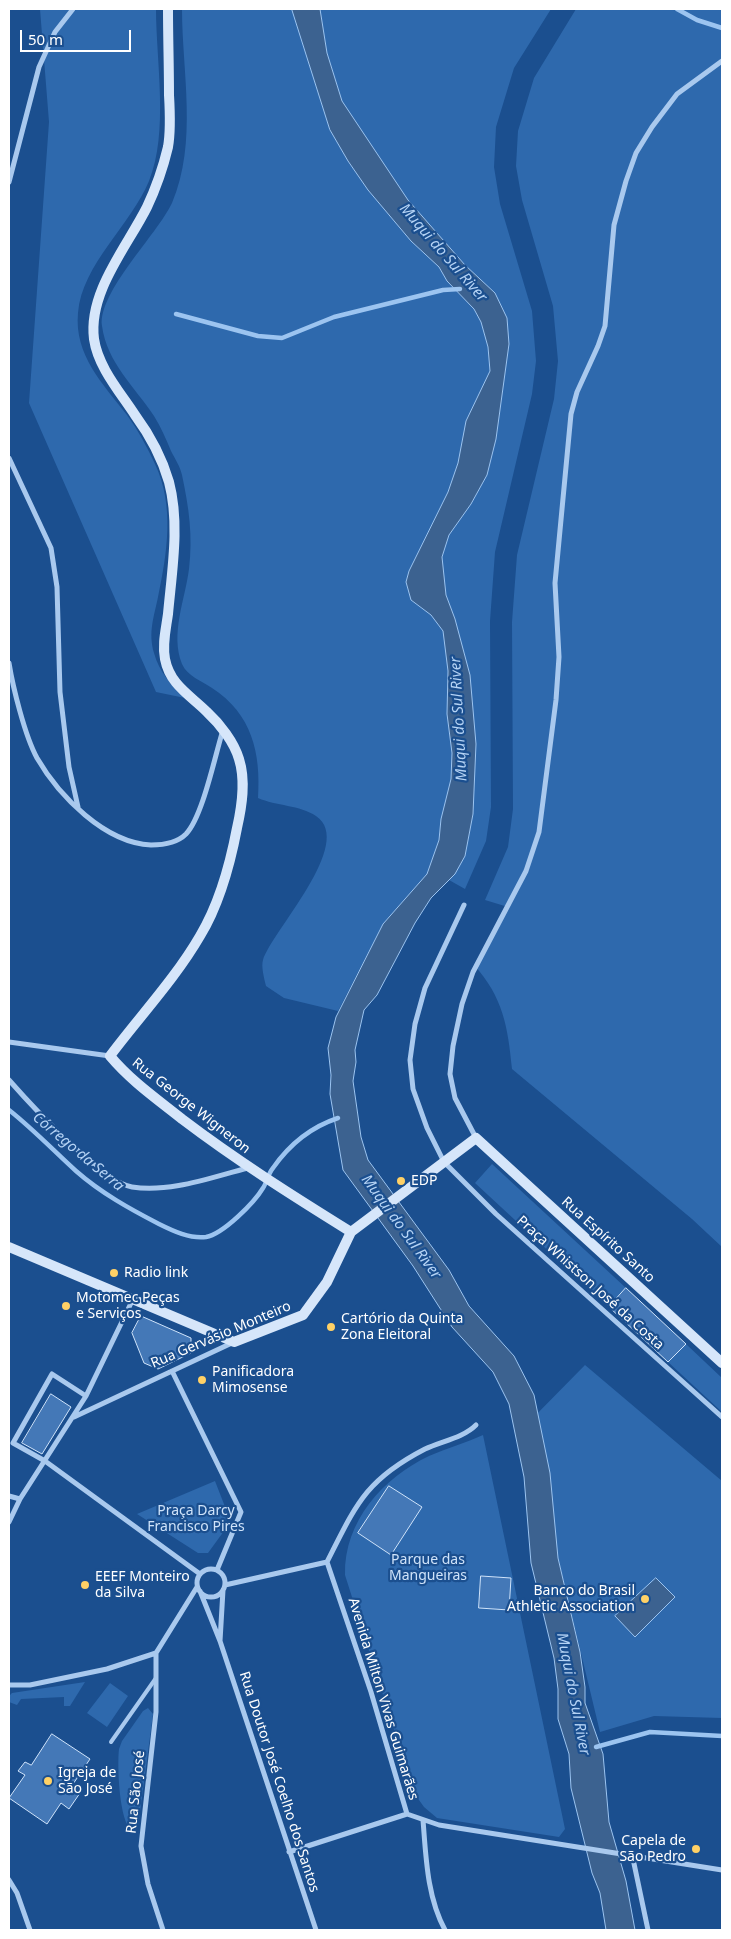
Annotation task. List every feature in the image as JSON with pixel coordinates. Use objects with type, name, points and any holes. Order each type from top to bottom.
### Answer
[{"type":"main road","points":[[110,1056],[183,963],[201,934],[220,895],[230,862],[240,812],[243,782],[239,758],[224,730],[208,712],[174,682],[167,669],[163,650],[174,550],[174,511],[168,481],[159,456],[100,360],[94,338],[95,318],[102,290],[147,207],[158,181],[168,146],[170,126],[168,9]]},
{"type":"main road","name":"Rua George Wigneron","points":[[110,1056],[142,1088],[248,1168],[351,1232]]},
{"type":"main road","points":[[351,1232],[403,1195],[476,1138]]},
{"type":"main road","name":"Rua Espírito Santo","points":[[476,1138],[722,1362]]},
{"type":"main road","name":"Rua Gervásio Monteiro","points":[[234,1342],[303,1315],[327,1282],[351,1232]]},
{"type":"main road","points":[[9,1247],[234,1342]]},
{"type":"street","points":[[9,182],[39,67],[55,32],[73,9]]},
{"type":"street","points":[[476,1138],[456,1098],[450,1074],[454,1046],[462,1004],[473,972],[526,871],[539,832],[556,700],[559,657],[556,583],[571,414],[577,392],[605,326],[614,225],[636,153],[652,127],[677,94],[722,61]]},
{"type":"street","points":[[9,458],[51,548],[57,587],[60,692],[70,767],[78,808]]},
{"type":"street","points":[[9,663],[13,687],[37,756],[51,778],[78,808],[99,827],[120,838],[139,844],[160,845],[174,842],[186,834],[196,819],[224,730]]},
{"type":"street","points":[[444,1162],[412,1089],[410,1060],[415,1024],[426,988],[464,905]]},
{"type":"street","points":[[9,1042],[110,1056]]},
{"type":"street","points":[[9,1080],[72,1145],[114,1180],[131,1187],[171,1186],[248,1168]]},
{"type":"street","name":"Praça Whistson José da Costa","points":[[444,1162],[496,1214],[722,1417]]},
{"type":"street","points":[[9,1522],[20,1499],[86,1396],[133,1299]]},
{"type":"street","name":"Rua Gervásio Monteiro","points":[[72,1418],[234,1342]]},
{"type":"street","points":[[172,1371],[241,1512],[217,1570]]},
{"type":"street","points":[[86,1396],[52,1374],[14,1443],[45,1461],[200,1574]]},
{"type":"street","points":[[198,1589],[212,1597],[224,1588],[327,1562],[353,1510],[372,1485],[396,1464],[434,1445],[470,1431],[476,1425]]},
{"type":"street","points":[[9,1496],[20,1499]]},
{"type":"street","name":"Avenida Milton Vivas Guimarães","points":[[327,1562],[371,1692],[406,1814],[439,1825],[632,1854],[722,1870]]},
{"type":"street","points":[[9,1685],[30,1684],[107,1669],[156,1653],[198,1589],[200,1574],[207,1569],[217,1570],[224,1576],[224,1588]]},
{"type":"street","name":"Rua Doutor José Coelho dos Santos","points":[[220,1641],[224,1588]]},
{"type":"street","name":"Rua Doutor José Coelho dos Santos","points":[[198,1589],[220,1641],[316,1930]]},
{"type":"street","name":"Rua São José","points":[[156,1653],[158,1676],[156,1712],[141,1846],[148,1884],[163,1930]]},
{"type":"street","points":[[289,1852],[406,1814]]},
{"type":"street","points":[[423,1820],[426,1861],[436,1914],[445,1930]]},
{"type":"street","points":[[632,1854],[648,1930]]},
{"type":"street","points":[[9,1880],[17,1893],[30,1930]]},
{"type":"lane","points":[[111,1742],[158,1676]]},
{"type":"green space","points":[[40,9],[156,9],[160,119],[159,141],[155,162],[141,197],[97,261],[88,278],[81,295],[78,328],[85,356],[100,380],[135,427],[152,458],[161,480],[165,496],[167,530],[164,564],[152,625],[152,645],[162,672],[185,698],[156,692],[29,403],[49,122]]},
{"type":"green space","points":[[182,9],[292,9],[330,130],[368,190],[411,241],[439,267],[447,281],[474,309],[481,322],[488,347],[490,371],[448,492],[409,571],[411,600],[431,615],[443,631],[448,671],[447,714],[452,753],[451,779],[441,819],[439,840],[427,874],[383,924],[338,1011],[284,998],[266,986],[263,960],[319,866],[326,846],[326,829],[316,816],[310,812],[258,798],[258,765],[251,736],[245,722],[226,698],[191,675],[182,664],[177,641],[191,545],[182,475],[157,420],[123,374],[110,352],[102,326],[103,312],[109,297],[118,281],[165,216],[180,180],[185,156],[187,131]]},
{"type":"green space","points":[[320,9],[551,9],[514,68],[496,127],[494,167],[500,204],[532,311],[536,361],[532,394],[495,552],[490,621],[491,807],[486,841],[465,889],[449,880],[465,856],[473,814],[476,744],[455,619],[446,595],[442,574],[442,557],[449,535],[471,504],[487,475],[496,439],[509,344],[495,293],[465,265],[408,200],[342,101],[327,53]]},
{"type":"green space","points":[[576,9],[722,9],[722,1247],[692,1219],[512,1069],[506,1026],[498,1001],[484,977],[474,965],[508,907],[485,900],[508,847],[513,809],[512,622],[517,555],[554,399],[558,361],[553,306],[522,200],[516,166],[518,131],[534,78]]},
{"type":"green space","points":[[492,1164],[626,1288],[609,1307],[475,1183]]},
{"type":"green space","points":[[686,1344],[722,1378],[722,1412],[668,1362]]},
{"type":"green space","name":"Banco do Brasil Athletic Association","points":[[585,1365],[722,1481],[722,1718],[654,1716],[600,1732],[526,1425]]},
{"type":"green space","name":"Parque das Mangueiras","points":[[483,1435],[565,1829],[559,1837],[437,1818],[424,1807],[414,1793],[345,1575],[346,1555],[351,1537],[359,1519],[382,1489],[412,1465],[429,1456]]},
{"type":"green space","name":"Praça Darcy Francisco Pires","points":[[215,1481],[229,1517],[224,1531],[208,1553],[198,1553],[137,1514]]},
{"type":"green space","points":[[85,1682],[70,1706],[64,1706],[64,1697],[21,1699],[17,1705],[9,1702],[9,1696],[12,1693]]},
{"type":"green space","points":[[110,1683],[128,1696],[107,1727],[87,1713]]},
{"type":"green space","points":[[148,1708],[153,1714],[138,1827],[132,1831],[124,1817],[122,1805],[118,1767],[119,1749],[122,1741],[143,1711]]},
{"type":"water","name":"Muqui do Sul River","points":[[292,9],[320,9],[327,53],[342,101],[408,200],[465,265],[495,293],[507,318],[509,344],[496,439],[487,475],[471,504],[449,535],[442,557],[446,595],[455,619],[470,675],[476,744],[473,814],[465,856],[455,874],[431,898],[415,923],[377,995],[364,1010],[355,1050],[356,1062],[353,1081],[361,1137],[368,1160],[449,1270],[469,1306],[514,1356],[534,1395],[550,1473],[558,1558],[580,1652],[585,1687],[585,1703],[603,1754],[609,1822],[626,1881],[635,1930],[606,1930],[600,1893],[592,1873],[571,1788],[569,1754],[558,1719],[558,1689],[554,1658],[531,1563],[524,1477],[509,1404],[493,1372],[452,1327],[413,1266],[343,1170],[330,1094],[331,1075],[328,1048],[336,1017],[383,924],[427,874],[439,840],[441,819],[451,779],[452,753],[447,714],[448,671],[443,631],[431,615],[411,600],[406,582],[409,571],[448,492],[458,463],[466,421],[490,371],[488,347],[481,322],[474,309],[447,281],[439,267],[411,241],[368,190],[330,130]]},
{"type":"water","points":[[656,1578],[675,1597],[635,1637],[615,1616]]},
{"type":"building","points":[[626,1288],[686,1344],[668,1362],[609,1307]]},
{"type":"building","points":[[141,1316],[191,1338],[191,1353],[158,1369],[144,1363],[132,1333]]},
{"type":"building","points":[[51,1394],[71,1407],[42,1454],[22,1443]]},
{"type":"building","points":[[389,1486],[422,1507],[391,1555],[358,1533]]},
{"type":"building","points":[[481,1576],[511,1578],[509,1610],[479,1608]]},
{"type":"building","name":"Igreja de São José","points":[[52,1734],[90,1759],[71,1787],[80,1793],[69,1809],[61,1803],[47,1824],[9,1798],[25,1775],[18,1771],[25,1762],[31,1765]]},
{"type":"waterway","points":[[677,9],[697,20],[722,28]]},
{"type":"waterway","name":"Muqui do Sul River","points":[[176,314],[258,336],[282,338],[334,317],[443,290],[460,289]]},
{"type":"waterway","name":"Córrego da Serra","points":[[9,1110],[76,1171],[106,1193],[170,1229],[188,1236],[200,1237],[213,1235],[238,1217],[259,1194],[271,1170],[293,1144],[319,1126],[338,1118]]},
{"type":"waterway","name":"Muqui do Sul River","points":[[596,1747],[650,1732],[722,1736]]},
{"type":"place","name":"EDP","points":[[401,1181]]},
{"type":"place","name":"Radio link","points":[[114,1273]]},
{"type":"place","name":"Motomec Peças e Serviços","points":[[66,1306]]},
{"type":"place","name":"Cartório da Quinta Zona Eleitoral","points":[[331,1327]]},
{"type":"place","name":"Panificadora Mimosense","points":[[202,1380]]},
{"type":"place","name":"EEEF Monteiro da Silva","points":[[85,1585]]},
{"type":"place","name":"Banco do Brasil Athletic Association","points":[[645,1599]]},
{"type":"place","name":"Igreja de São José","points":[[48,1781]]},
{"type":"place","name":"Capela de São Pedro","points":[[696,1849]]}]
